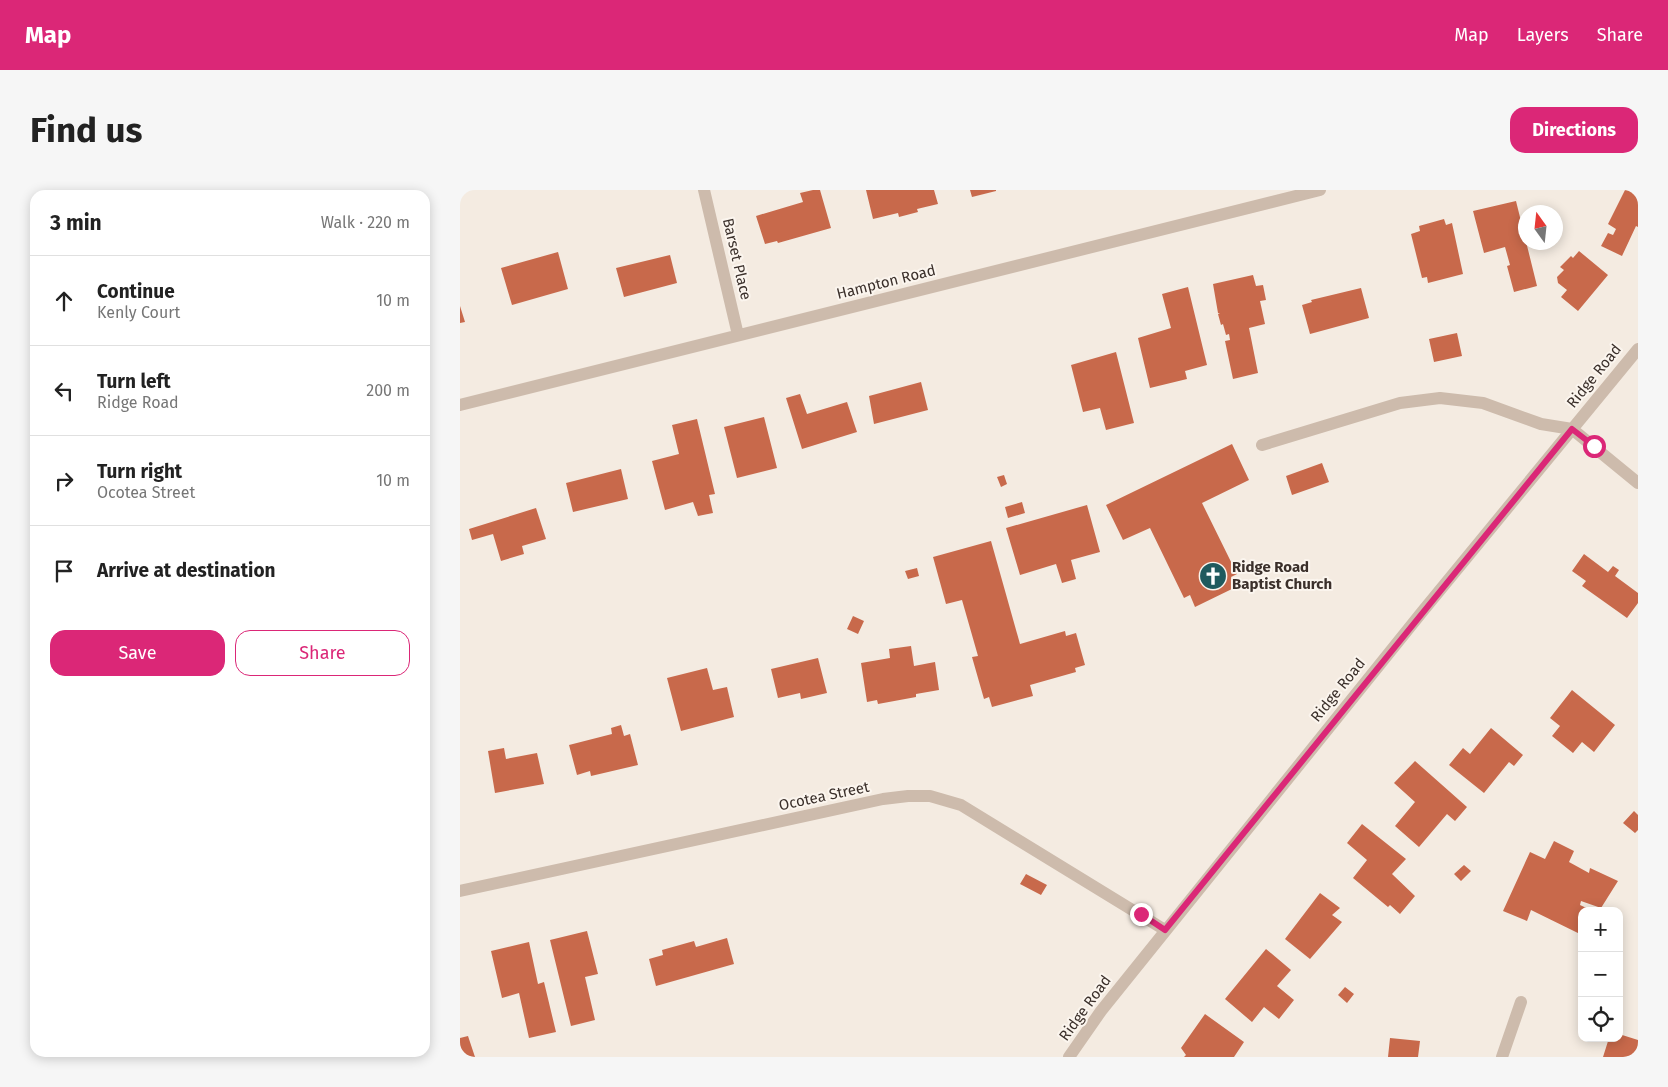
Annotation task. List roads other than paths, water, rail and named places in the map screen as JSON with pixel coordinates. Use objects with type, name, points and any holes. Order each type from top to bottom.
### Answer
[{"type":"street","name":"Barset Place","points":[[704,190],[738,335]]},
{"type":"street","name":"Hampton Road","points":[[460,405],[1320,190]]},
{"type":"street","name":"Ridge Road","points":[[1070,1057],[1101,1011],[1165,930],[1638,349]]},
{"type":"street","points":[[1262,445],[1400,403],[1440,398],[1483,403],[1541,424],[1572,429],[1638,482]]},
{"type":"street","name":"Ocotea Street","points":[[460,891],[883,799],[930,796],[961,804],[1165,930]]},
{"type":"street","points":[[1502,1057],[1521,1002]]},
{"type":"place","name":"Ridge Road Baptist Church","points":[[1213,576]]}]
